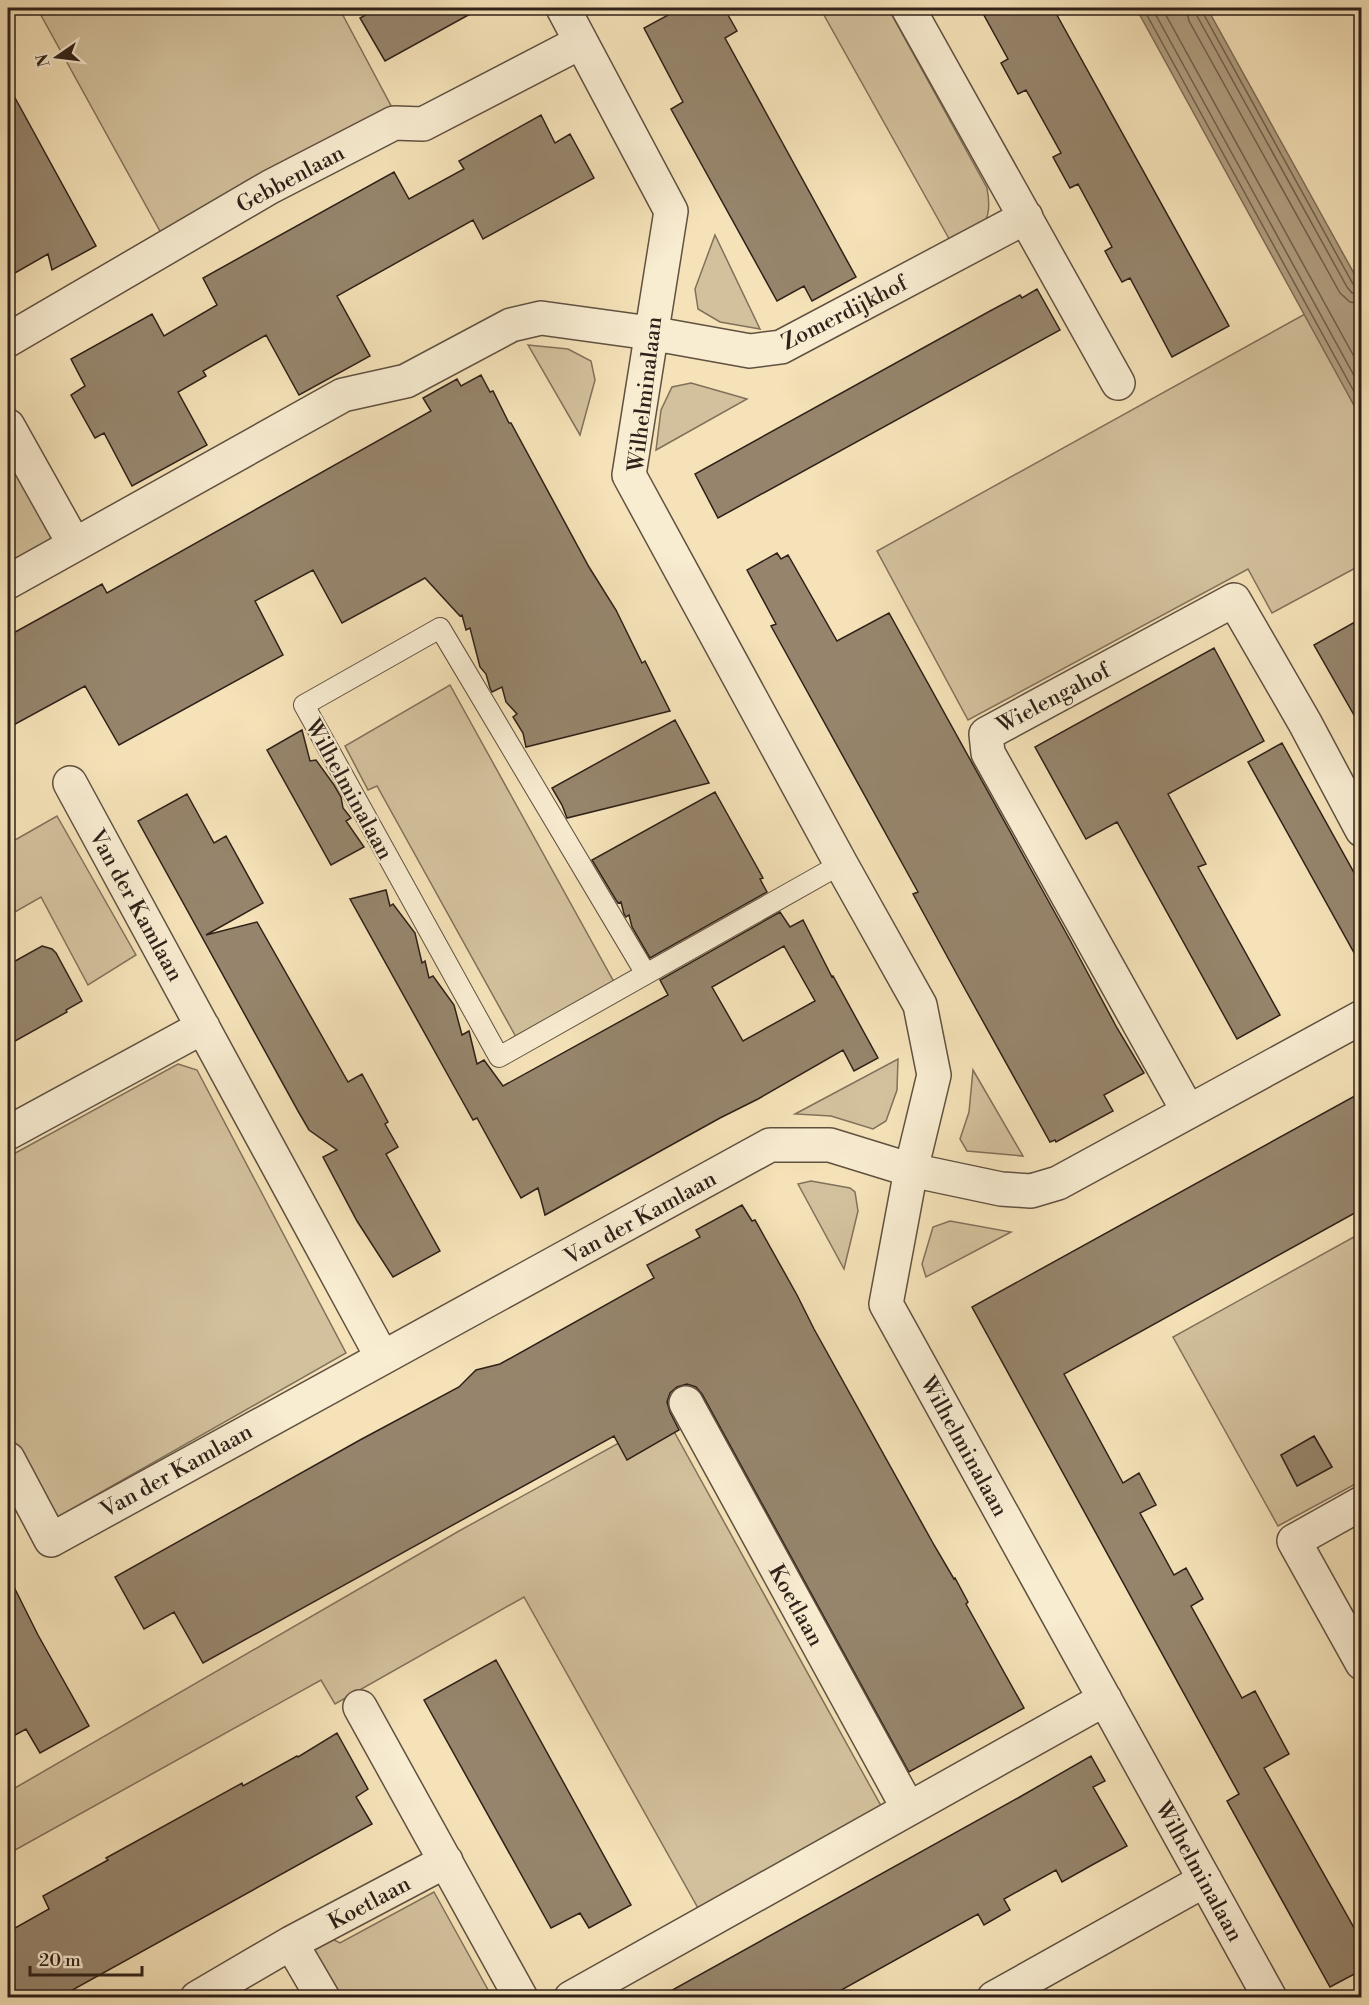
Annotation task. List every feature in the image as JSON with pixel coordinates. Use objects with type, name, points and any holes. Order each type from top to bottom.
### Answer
[{"type":"street","name":"Wilhelminalaan","points":[[563,8],[671,211],[629,475],[920,1005],[934,1075],[911,1170],[886,1304],[1270,1998]]},
{"type":"street","points":[[908,8],[1118,383]]},
{"type":"street","name":"Gebbenlaan","points":[[8,340],[290,177],[394,123],[423,124],[581,42]]},
{"type":"street","name":"Zomerdijkhof","points":[[650,333],[750,351],[781,347],[1026,217]]},
{"type":"street","points":[[8,582],[343,395],[406,381],[512,325],[541,318],[650,333]]},
{"type":"street","points":[[8,426],[74,544]]},
{"type":"street","name":"Wielengahof","points":[[1188,1111],[988,753],[986,734],[1234,600],[1305,723],[1362,830]]},
{"type":"street","name":"Van der Kamlaan","points":[[70,783],[382,1357]]},
{"type":"street","points":[[911,1170],[1001,1189],[1031,1191],[1058,1183],[1362,1017]]},
{"type":"street","points":[[8,1133],[203,1027]]},
{"type":"street","name":"Van der Kamlaan","points":[[8,1459],[51,1540],[770,1145],[830,1145],[911,1170]]},
{"type":"street","name":"Koetlaan","points":[[686,1403],[908,1808]]},
{"type":"street","points":[[1362,1503],[1294,1541],[1362,1663]]},
{"type":"street","points":[[570,1998],[1105,1699]]},
{"type":"street","points":[[360,1707],[521,1998]]},
{"type":"street","name":"Koetlaan","points":[[197,1998],[291,1943],[446,1862]]},
{"type":"street","points":[[994,1998],[1205,1881]]},
{"type":"street","points":[[291,1943],[323,1998]]},
{"type":"lane","name":"Wilhelminalaan","points":[[646,974],[440,627],[304,705],[499,1057],[841,864]]},
{"type":"shaded area","points":[[37,8],[339,8],[396,115],[166,242]]},
{"type":"shaded area","points":[[820,8],[888,8],[987,188],[989,210],[987,218],[978,229],[952,244]]},
{"type":"shaded area","points":[[715,235],[760,329],[720,322],[698,309],[695,289]]},
{"type":"shaded area","points":[[1305,314],[1361,418],[1361,565],[1272,613],[1248,569],[968,720],[877,551]]},
{"type":"shaded area","points":[[528,345],[568,349],[591,361],[595,380],[580,435]]},
{"type":"shaded area","points":[[691,383],[747,399],[656,450],[661,410],[672,387]]},
{"type":"shaded area","points":[[8,454],[56,543],[8,570]]},
{"type":"shaded area","points":[[450,685],[614,982],[516,1037],[377,786],[368,790],[345,746]]},
{"type":"shaded area","points":[[57,816],[136,955],[88,985],[41,897],[8,916],[8,844]]},
{"type":"shaded area","points":[[898,1059],[897,1090],[886,1121],[873,1129],[831,1116],[795,1114]]},
{"type":"shaded area","points":[[178,1064],[197,1070],[346,1353],[54,1519],[8,1432],[8,1157]]},
{"type":"shaded area","points":[[973,1070],[1023,1156],[967,1151],[960,1139],[969,1112]]},
{"type":"shaded area","points":[[811,1181],[850,1188],[855,1192],[858,1211],[844,1269],[798,1184]]},
{"type":"shaded area","points":[[950,1221],[1011,1232],[926,1277],[922,1264],[933,1227]]},
{"type":"shaded area","points":[[1361,1233],[1361,1481],[1278,1526],[1173,1337]],"holes":[[[1314,1436],[1332,1467],[1297,1486],[1281,1455]]]},
{"type":"shaded area","points":[[666,1417],[885,1813],[703,1917],[524,1597],[335,1704],[321,1680],[8,1854],[8,1792],[459,1531]]},
{"type":"shaded area","points":[[434,1892],[492,1997],[340,1997],[328,1976],[302,1948],[314,1930],[340,1943]]},
{"type":"water","points":[[1136,8],[1207,8],[1361,286],[1361,418]]},
{"type":"building","points":[[378,8],[481,8],[385,61],[360,18]]},
{"type":"building","points":[[681,8],[724,8],[737,31],[725,38],[856,277],[812,301],[804,286],[777,301],[671,109],[683,102],[644,28]]},
{"type":"building","points":[[980,8],[1053,8],[1229,326],[1172,357],[1130,278],[1122,282],[1113,266],[1105,251],[1112,247],[1078,184],[1070,188],[1053,157],[1061,153],[1026,90],[1018,94],[1001,63],[1008,59]]},
{"type":"building","points":[[8,85],[96,246],[52,270],[48,254],[8,277]]},
{"type":"building","points":[[541,115],[555,143],[570,134],[594,178],[483,239],[473,220],[337,296],[370,356],[299,395],[266,335],[203,371],[206,376],[178,392],[207,445],[132,486],[104,433],[95,438],[71,395],[85,386],[71,359],[152,314],[164,336],[217,305],[203,278],[394,172],[409,199],[464,169],[459,161]]},
{"type":"building","points":[[1037,289],[1060,330],[718,518],[695,474],[990,311]]},
{"type":"building","points":[[481,375],[490,392],[493,391],[589,567],[616,610],[642,663],[645,661],[670,711],[526,747],[523,733],[513,717],[517,714],[506,702],[502,687],[492,692],[486,674],[480,667],[470,628],[466,630],[462,615],[460,616],[425,578],[342,623],[313,570],[255,601],[283,655],[119,745],[85,686],[8,728],[8,636],[102,584],[107,593],[431,411],[423,398],[457,379],[461,386]]},
{"type":"building","points":[[777,553],[781,559],[788,555],[837,641],[889,613],[1144,1073],[1104,1095],[1113,1111],[1056,1142],[1055,1140],[1050,1142],[960,980],[913,894],[918,892],[771,626],[776,624],[747,570]]},
{"type":"building","points":[[1362,618],[1362,729],[1314,645]]},
{"type":"building","points":[[1214,648],[1264,741],[1168,794],[1206,864],[1198,867],[1280,1015],[1237,1039],[1117,822],[1086,839],[1035,747]]},
{"type":"building","points":[[675,720],[709,783],[567,818],[552,788]]},
{"type":"building","points":[[302,730],[310,761],[316,760],[334,785],[341,797],[343,808],[351,818],[346,821],[364,847],[331,865],[267,750]]},
{"type":"building","points":[[1282,743],[1362,887],[1362,967],[1248,762]]},
{"type":"building","points":[[715,792],[763,878],[760,879],[767,892],[650,958],[632,927],[629,915],[626,917],[621,902],[618,903],[592,860]]},
{"type":"building","points":[[187,794],[214,843],[226,836],[263,903],[206,935],[257,922],[348,1082],[362,1074],[388,1122],[385,1124],[398,1147],[386,1154],[440,1251],[393,1277],[357,1221],[323,1157],[337,1150],[309,1130],[138,821]]},
{"type":"building","points":[[386,890],[390,906],[393,904],[415,933],[422,963],[425,961],[429,978],[433,976],[454,1005],[462,1035],[469,1031],[477,1064],[484,1060],[503,1086],[668,995],[660,980],[780,912],[790,927],[803,920],[878,1058],[854,1071],[843,1050],[545,1215],[538,1188],[521,1198],[477,1118],[473,1120],[350,899]],"holes":[[[784,946],[815,1001],[743,1041],[712,987]]]},
{"type":"building","points":[[42,946],[56,953],[82,1001],[8,1045],[8,965]]},
{"type":"building","points":[[1362,1092],[1362,1209],[1064,1374],[1123,1483],[1139,1473],[1156,1505],[1140,1513],[1174,1575],[1186,1568],[1203,1599],[1191,1606],[1242,1698],[1255,1691],[1289,1754],[1264,1768],[1362,1942],[1362,1970],[1330,1987],[1227,1801],[1239,1794],[972,1307]]},
{"type":"building","points":[[742,1205],[752,1221],[755,1220],[934,1545],[955,1578],[968,1602],[966,1604],[1024,1708],[909,1772],[702,1394],[696,1387],[687,1384],[677,1387],[670,1393],[667,1402],[679,1430],[627,1460],[614,1436],[203,1663],[174,1612],[144,1629],[115,1577],[459,1387],[476,1370],[500,1364],[654,1278],[647,1265],[700,1237],[696,1230]]},
{"type":"building","points":[[1314,1436],[1332,1467],[1297,1486],[1281,1455]]},
{"type":"building","points":[[8,1575],[38,1635],[89,1726],[40,1753],[26,1729],[8,1739]]},
{"type":"building","points":[[496,1660],[631,1905],[589,1928],[580,1913],[551,1928],[424,1700]]},
{"type":"building","points":[[337,1733],[368,1789],[356,1797],[372,1824],[58,1998],[8,1998],[8,1932],[49,1909],[43,1896],[108,1860],[106,1858],[242,1783],[243,1786],[298,1757]]},
{"type":"building","points":[[1091,1756],[1105,1781],[1093,1787],[1127,1846],[1062,1882],[1056,1870],[1004,1899],[1010,1910],[984,1925],[978,1914],[827,1998],[658,1998],[1018,1798]]}]
